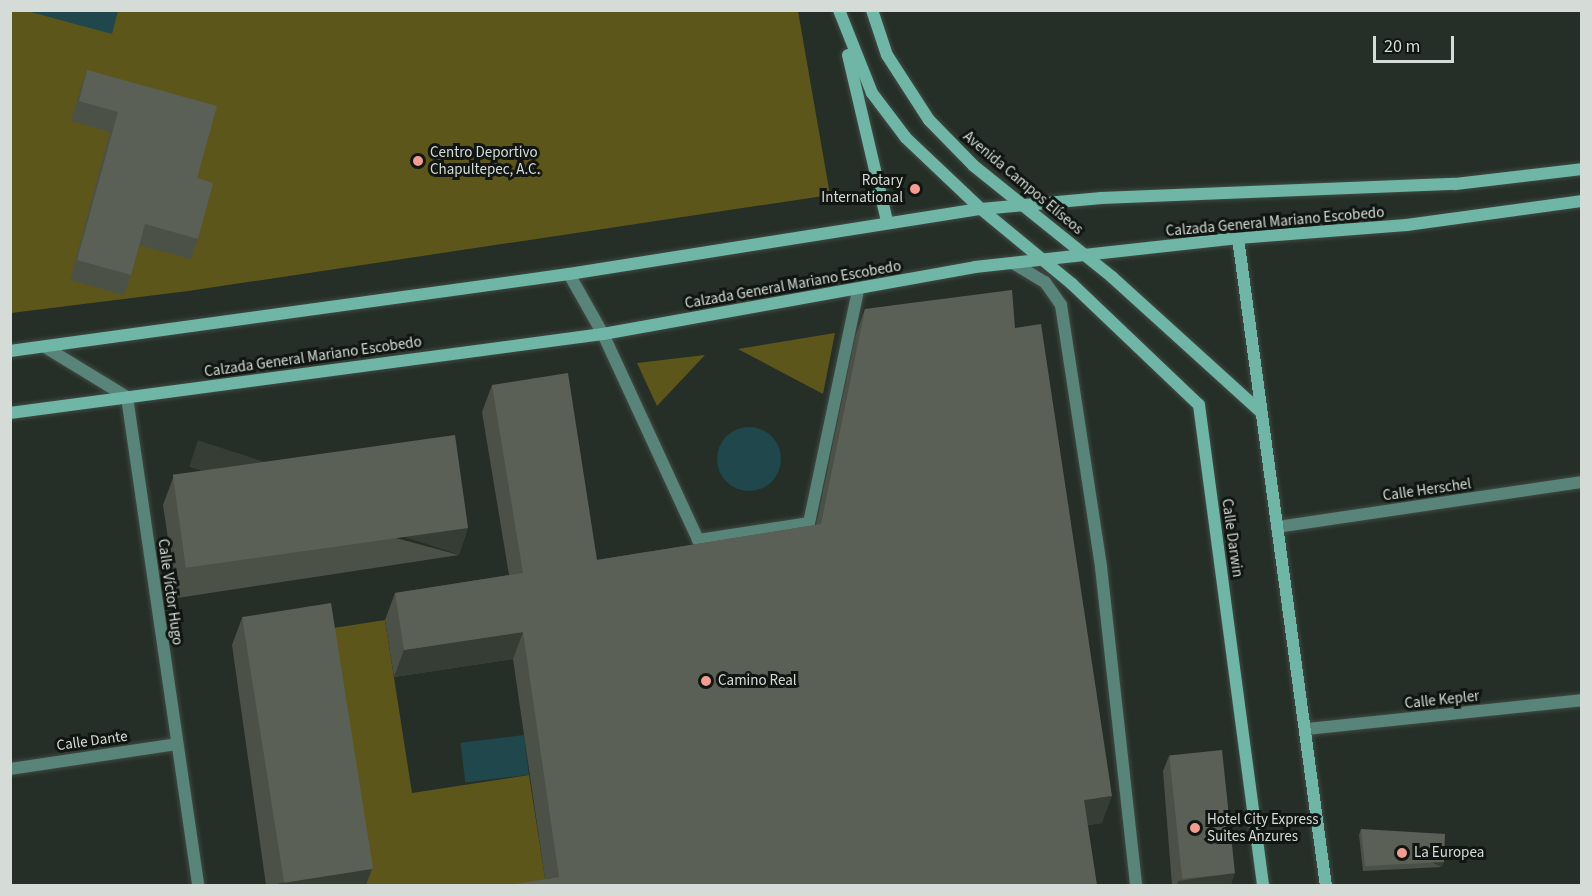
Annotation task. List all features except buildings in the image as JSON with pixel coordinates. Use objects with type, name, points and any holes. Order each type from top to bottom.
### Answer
[{"type":"main road","points":[[838,10],[872,93],[906,138],[981,209],[1045,260]]},
{"type":"main road","points":[[838,10],[887,221]]},
{"type":"main road","name":"Avenida Campos Elíseos","points":[[873,10],[887,55],[929,120],[974,166],[1086,255]]},
{"type":"main road","name":"Calzada General Mariano Escobedo","points":[[10,351],[569,274],[887,221],[981,209],[1112,198],[1455,184],[1581,169]]},
{"type":"main road","name":"Calzada General Mariano Escobedo","points":[[10,413],[603,334],[1013,263],[1238,238],[1407,225],[1581,201]]},
{"type":"main road","points":[[1238,238],[1307,729],[1326,885]]},
{"type":"main road","points":[[1086,255],[1261,412]]},
{"type":"main road","name":"Calle Darwin","points":[[1045,260],[1199,405],[1263,885]]},
{"type":"street","points":[[1013,263],[1045,282],[1061,305],[1101,567],[1136,885]]},
{"type":"street","points":[[569,274],[603,334],[698,540],[809,523],[858,290]]},
{"type":"street","points":[[45,347],[127,397]]},
{"type":"street","name":"Calle Víctor Hugo","points":[[127,397],[198,885]]},
{"type":"street","name":"Calle Herschel","points":[[1277,527],[1581,482]]},
{"type":"street","name":"Calle Kepler","points":[[1307,729],[1581,700]]},
{"type":"street","name":"Calle Dante","points":[[10,769],[177,744]]},
{"type":"shaded area","name":"Centro Deportivo Chapultepec, A.C.","points":[[10,11],[798,11],[830,195],[188,291],[11,313]]},
{"type":"shaded area","points":[[835,333],[823,394],[738,349]]},
{"type":"shaded area","points":[[705,355],[657,406],[637,363]]},
{"type":"shaded area","points":[[385,620],[412,793],[529,775],[546,885],[361,885],[321,630]]},
{"type":"water","points":[[27,11],[118,11],[112,34]]},
{"type":"water","points":[[749,427],[761,429],[772,436],[779,447],[781,459],[779,471],[772,482],[761,489],[749,491],[737,489],[726,482],[719,471],[717,459],[719,447],[726,436],[737,429]]},
{"type":"water","points":[[524,735],[529,775],[465,783],[460,743]]},
{"type":"place","name":"Centro Deportivo Chapultepec, A.C.","points":[[418,161]]},
{"type":"place","name":"Rotary International","points":[[915,189]]},
{"type":"place","name":"Camino Real","points":[[706,681]]},
{"type":"place","name":"Hotel City Express Suites Anzures","points":[[1195,828]]},
{"type":"place","name":"La Europea","points":[[1402,853]]}]
